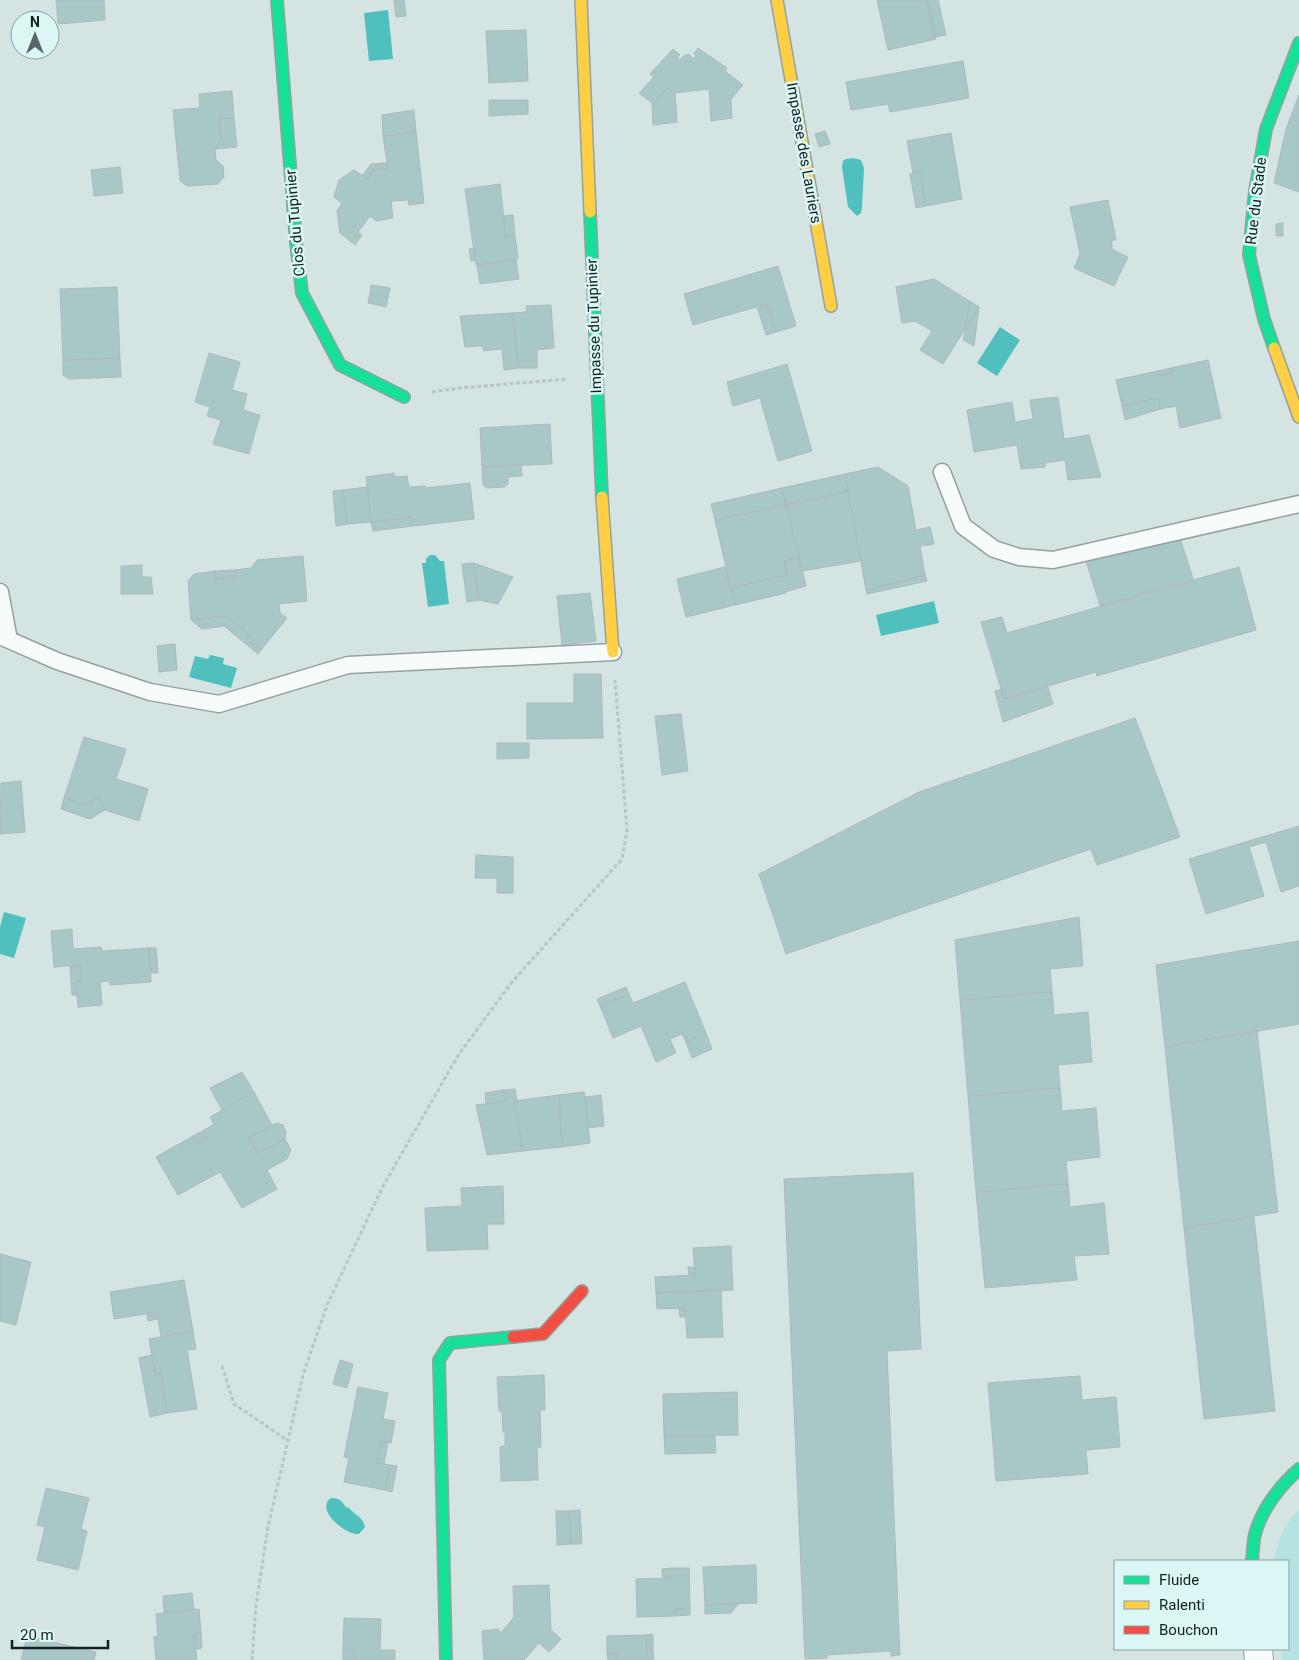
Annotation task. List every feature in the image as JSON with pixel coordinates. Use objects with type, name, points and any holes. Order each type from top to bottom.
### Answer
[{"type":"street","name":"Clos du Tupinier","points":[[277,0],[295,232],[302,293],[340,365],[404,396]]},
{"type":"street","name":"Impasse du Tupinier","points":[[581,0],[596,377],[612,652]]},
{"type":"street","name":"Impasse des Lauriers","points":[[777,0],[831,306]]},
{"type":"street","name":"Rue du Stade","points":[[1299,43],[1266,129],[1254,191],[1249,255],[1264,319],[1299,417]]},
{"type":"street","points":[[446,1660],[439,1360],[450,1343],[542,1334],[582,1291]]},
{"type":"street","points":[[1252,1560],[1255,1532],[1270,1503],[1293,1473],[1299,1469]]},
{"type":"lane","points":[[942,472],[963,526],[994,549],[1019,557],[1054,560],[1299,504]]},
{"type":"lane","points":[[0,592],[5,638],[57,661],[150,692],[220,704],[348,665],[612,652]]},
{"type":"path","points":[[404,396],[459,388],[596,377]]},
{"type":"path","points":[[252,1660],[256,1605],[268,1527],[303,1375],[327,1305],[382,1188],[459,1054],[512,982],[622,859],[627,830],[612,652]]},
{"type":"path","points":[[222,1366],[234,1404],[287,1440]]},
{"type":"shaded area","points":[[1299,1510],[1299,1660],[1282,1660],[1281,1650],[1289,1650],[1289,1560],[1275,1560],[1282,1534],[1290,1520]]},
{"type":"water","points":[[388,10],[393,59],[369,61],[364,13]]},
{"type":"water","points":[[853,158],[861,160],[864,168],[862,207],[861,213],[857,216],[848,207],[842,167],[843,161]]},
{"type":"water","points":[[1000,327],[1020,340],[997,376],[977,363]]},
{"type":"water","points":[[430,555],[435,555],[440,561],[444,561],[449,604],[428,607],[422,563],[426,563],[426,559]]},
{"type":"water","points":[[934,601],[939,623],[881,636],[876,615]]},
{"type":"water","points":[[210,655],[224,658],[223,664],[237,668],[231,688],[189,677],[195,656],[208,659]]},
{"type":"water","points":[[4,912],[26,918],[14,958],[0,954],[0,927]]},
{"type":"water","points":[[331,1498],[340,1500],[362,1521],[365,1527],[359,1534],[347,1531],[329,1515],[326,1509],[327,1503]]},
{"type":"building","points":[[56,0],[104,0],[105,20],[60,24],[60,10],[57,10]]},
{"type":"building","points":[[394,0],[404,0],[406,16],[396,17]]},
{"type":"building","points":[[877,0],[927,0],[936,39],[888,50]]},
{"type":"building","points":[[927,0],[938,0],[946,35],[934,37]]},
{"type":"building","points":[[526,30],[528,81],[489,83],[486,31]]},
{"type":"building","points":[[698,48],[727,68],[725,71],[743,85],[731,99],[732,118],[711,121],[709,89],[675,93],[667,88],[652,103],[639,93],[654,77],[650,74],[673,49],[680,55],[677,58],[680,60],[683,56],[689,54],[693,59]]},
{"type":"building","points":[[963,61],[969,98],[890,112],[888,104],[851,110],[846,82]]},
{"type":"building","points":[[667,88],[675,93],[677,122],[653,125],[652,103]]},
{"type":"building","points":[[232,91],[234,118],[219,119],[221,141],[215,149],[216,160],[223,166],[224,177],[218,184],[187,186],[180,181],[173,110],[200,108],[199,94]]},
{"type":"building","points":[[1299,95],[1299,192],[1274,183],[1286,129]]},
{"type":"building","points":[[489,100],[528,100],[528,114],[489,116]]},
{"type":"building","points":[[414,110],[416,132],[383,136],[382,115]]},
{"type":"building","points":[[234,118],[237,147],[215,149],[221,141],[219,119]]},
{"type":"building","points":[[825,131],[830,144],[819,147],[815,134]]},
{"type":"building","points":[[416,132],[424,203],[409,205],[408,200],[391,201],[393,218],[376,221],[370,216],[358,232],[362,235],[355,245],[340,233],[337,211],[342,203],[334,197],[339,180],[354,170],[367,179],[373,170],[388,169],[383,136]]},
{"type":"building","points":[[951,133],[962,199],[926,206],[920,172],[913,173],[907,141]]},
{"type":"building","points":[[386,163],[388,169],[373,170],[367,179],[362,176],[371,164]]},
{"type":"building","points":[[120,167],[123,193],[94,196],[91,170]]},
{"type":"building","points":[[920,172],[926,206],[916,208],[910,174]]},
{"type":"building","points":[[500,184],[506,237],[515,236],[518,259],[476,265],[465,189]]},
{"type":"building","points":[[1108,200],[1116,240],[1112,240],[1112,249],[1128,257],[1114,286],[1074,268],[1080,254],[1070,207]]},
{"type":"building","points":[[513,215],[515,236],[506,237],[504,216]]},
{"type":"building","points":[[1283,223],[1283,236],[1276,236],[1276,224]]},
{"type":"building","points":[[474,248],[476,260],[471,261],[469,249]]},
{"type":"building","points":[[516,260],[519,279],[480,284],[477,265]]},
{"type":"building","points":[[778,266],[796,326],[776,332],[767,304],[693,325],[684,294]]},
{"type":"building","points":[[934,279],[979,307],[943,364],[920,350],[932,331],[915,321],[902,323],[896,287]]},
{"type":"building","points":[[371,285],[390,288],[388,297],[370,293]]},
{"type":"building","points":[[117,287],[120,358],[63,360],[60,289]]},
{"type":"building","points":[[370,293],[388,297],[386,307],[368,303]]},
{"type":"building","points":[[970,302],[979,307],[974,346],[963,340]]},
{"type":"building","points":[[767,304],[776,332],[766,335],[757,307]]},
{"type":"building","points":[[551,305],[554,348],[537,350],[537,368],[519,368],[512,313],[527,312],[526,306]]},
{"type":"building","points":[[512,313],[519,368],[504,370],[502,349],[484,351],[483,346],[465,347],[460,316]]},
{"type":"building","points":[[209,353],[240,362],[232,390],[247,394],[243,410],[260,415],[249,454],[213,444],[221,420],[207,416],[210,407],[195,402]]},
{"type":"building","points":[[120,358],[121,377],[69,379],[63,375],[63,360]]},
{"type":"building","points":[[1208,360],[1221,418],[1180,428],[1176,406],[1160,409],[1158,398],[1122,406],[1116,380],[1158,371],[1158,376],[1172,372],[1171,368]]},
{"type":"building","points":[[787,364],[812,451],[778,461],[760,398],[733,406],[727,382]]},
{"type":"building","points":[[1171,368],[1172,372],[1158,376],[1158,371]]},
{"type":"building","points":[[1058,397],[1064,439],[1089,435],[1101,477],[1068,480],[1065,460],[1045,463],[1045,467],[1021,469],[1017,445],[974,452],[967,410],[1012,402],[1015,422],[1033,419],[1030,400]]},
{"type":"building","points":[[1158,398],[1160,409],[1125,420],[1122,406]]},
{"type":"building","points":[[550,424],[552,464],[482,467],[480,428]]},
{"type":"building","points":[[521,465],[522,476],[508,477],[508,484],[505,487],[487,488],[483,485],[482,467]]},
{"type":"building","points":[[878,467],[908,486],[916,530],[930,527],[934,544],[920,546],[925,575],[866,590],[845,474]]},
{"type":"building","points":[[394,473],[395,477],[407,476],[409,487],[425,486],[425,488],[470,483],[474,519],[413,526],[412,517],[371,522],[366,477]]},
{"type":"building","points":[[845,474],[848,491],[786,505],[782,488]]},
{"type":"building","points":[[367,487],[371,522],[347,524],[343,490]]},
{"type":"building","points":[[782,488],[786,505],[715,520],[711,504]]},
{"type":"building","points":[[343,490],[347,524],[336,526],[333,491]]},
{"type":"building","points":[[848,491],[861,561],[802,571],[786,505]]},
{"type":"building","points":[[786,505],[799,557],[784,561],[787,575],[731,588],[715,520]]},
{"type":"building","points":[[412,517],[413,526],[373,531],[371,522]]},
{"type":"building","points":[[1179,534],[1193,579],[1100,606],[1086,561]]},
{"type":"building","points":[[303,556],[307,601],[279,604],[280,613],[287,618],[261,650],[246,639],[249,635],[227,616],[191,620],[188,581],[194,574],[215,571],[216,579],[235,577],[234,570],[251,568],[257,560]]},
{"type":"building","points":[[799,557],[806,586],[786,593],[735,605],[731,588],[787,575],[784,561]]},
{"type":"building","points":[[474,563],[479,600],[467,602],[462,564]]},
{"type":"building","points":[[474,563],[513,577],[498,604],[479,600]]},
{"type":"building","points":[[142,565],[142,577],[151,577],[153,594],[121,594],[121,566]]},
{"type":"building","points":[[725,567],[735,605],[686,617],[677,579]]},
{"type":"building","points":[[1239,567],[1256,630],[1097,676],[1096,672],[1004,699],[981,622],[1002,617],[1007,633]]},
{"type":"building","points":[[234,570],[235,577],[216,579],[215,571]]},
{"type":"building","points":[[925,575],[927,581],[867,594],[866,590]]},
{"type":"building","points":[[590,593],[596,641],[562,645],[557,596]]},
{"type":"building","points":[[227,616],[249,635],[246,639],[261,650],[258,654],[224,626],[202,629],[191,620]]},
{"type":"building","points":[[175,644],[177,670],[159,672],[157,646]]},
{"type":"building","points":[[574,674],[601,674],[603,738],[527,739],[527,703],[574,703]]},
{"type":"building","points":[[1048,687],[1053,704],[1003,722],[995,691],[1002,689],[1004,699]]},
{"type":"building","points":[[681,714],[688,771],[662,775],[655,716]]},
{"type":"building","points":[[1135,718],[1180,837],[1097,865],[1091,849],[786,954],[759,874],[919,792]]},
{"type":"building","points":[[84,737],[126,749],[116,779],[148,789],[139,821],[105,810],[99,797],[86,805],[64,798]]},
{"type":"building","points":[[497,743],[529,743],[529,758],[497,759]]},
{"type":"building","points":[[21,781],[25,832],[0,834],[1,783]]},
{"type":"building","points":[[99,797],[105,810],[90,819],[61,809],[64,798],[86,805]]},
{"type":"building","points":[[1299,826],[1299,886],[1281,892],[1266,842],[1249,847],[1264,896],[1206,914],[1189,859]]},
{"type":"building","points":[[476,855],[513,857],[513,893],[497,893],[497,878],[475,878]]},
{"type":"building","points":[[1079,917],[1083,966],[1050,969],[1052,992],[960,1000],[955,940]]},
{"type":"building","points":[[72,929],[73,949],[101,947],[102,951],[149,948],[151,982],[110,985],[109,981],[100,982],[102,1005],[78,1007],[76,981],[81,981],[80,965],[54,967],[51,931]]},
{"type":"building","points":[[1299,941],[1299,1024],[1165,1047],[1156,965]]},
{"type":"building","points":[[149,948],[156,948],[158,973],[151,973]]},
{"type":"building","points":[[80,965],[81,981],[76,981],[77,995],[72,995],[70,966]]},
{"type":"building","points":[[685,982],[706,1033],[686,1042],[682,1034],[670,1039],[676,1053],[656,1062],[641,1026],[613,1038],[600,1006],[629,994],[633,1003]]},
{"type":"building","points":[[626,987],[629,994],[600,1006],[597,999]]},
{"type":"building","points":[[1052,992],[1054,1015],[1088,1012],[1092,1062],[1058,1065],[1060,1088],[968,1096],[960,1000]]},
{"type":"building","points":[[1257,1031],[1278,1212],[1184,1228],[1165,1047]]},
{"type":"building","points":[[706,1033],[712,1049],[692,1058],[686,1042]]},
{"type":"building","points":[[242,1072],[254,1092],[222,1110],[210,1088]]},
{"type":"building","points":[[1060,1088],[1062,1111],[1096,1108],[1100,1157],[1066,1161],[1068,1184],[976,1192],[968,1096]]},
{"type":"building","points":[[515,1089],[517,1100],[514,1101],[523,1151],[487,1155],[476,1105],[506,1101],[503,1090]]},
{"type":"building","points":[[503,1090],[506,1101],[486,1104],[485,1093]]},
{"type":"building","points":[[254,1092],[272,1125],[249,1138],[258,1153],[285,1139],[291,1150],[287,1159],[267,1170],[277,1189],[242,1208],[220,1172],[178,1195],[156,1157],[193,1136],[197,1143],[207,1138],[203,1131],[214,1124],[210,1117]]},
{"type":"building","points":[[584,1092],[590,1143],[562,1147],[559,1095]]},
{"type":"building","points":[[559,1095],[562,1147],[523,1151],[514,1101]]},
{"type":"building","points":[[601,1095],[604,1126],[588,1128],[585,1097]]},
{"type":"building","points":[[276,1123],[283,1125],[286,1132],[285,1139],[258,1153],[249,1138]]},
{"type":"building","points":[[203,1131],[207,1138],[197,1143],[193,1136]]},
{"type":"building","points":[[913,1173],[921,1349],[887,1351],[900,1655],[891,1656],[891,1651],[827,1655],[827,1658],[805,1659],[784,1179]]},
{"type":"building","points":[[1068,1184],[1070,1207],[1104,1203],[1109,1254],[1074,1256],[1077,1280],[985,1288],[976,1192]]},
{"type":"building","points":[[503,1186],[504,1224],[487,1224],[488,1249],[427,1251],[425,1208],[462,1206],[461,1188]]},
{"type":"building","points":[[1254,1217],[1275,1411],[1204,1419],[1184,1228]]},
{"type":"building","points":[[731,1246],[733,1290],[656,1293],[655,1277],[695,1275],[693,1248]]},
{"type":"building","points":[[0,1254],[31,1262],[16,1325],[0,1321]]},
{"type":"building","points":[[688,1267],[695,1267],[695,1275],[689,1275]]},
{"type":"building","points":[[184,1280],[193,1331],[161,1337],[157,1312],[114,1319],[110,1292]]},
{"type":"building","points":[[721,1290],[723,1337],[687,1338],[685,1308],[657,1309],[656,1293]]},
{"type":"building","points":[[679,1308],[685,1308],[686,1317],[680,1317]]},
{"type":"building","points":[[157,1312],[158,1319],[148,1321],[147,1313]]},
{"type":"building","points":[[193,1331],[196,1349],[187,1350],[197,1409],[167,1413],[161,1373],[155,1374],[149,1339]]},
{"type":"building","points":[[152,1355],[155,1374],[161,1373],[167,1413],[150,1417],[139,1358]]},
{"type":"building","points":[[340,1360],[353,1364],[347,1388],[333,1384]]},
{"type":"building","points":[[544,1375],[545,1410],[540,1410],[541,1447],[537,1447],[538,1480],[501,1481],[500,1447],[505,1446],[505,1432],[503,1432],[502,1411],[499,1411],[497,1377]]},
{"type":"building","points":[[1080,1376],[1082,1400],[1116,1397],[1120,1447],[1086,1450],[1088,1474],[996,1481],[988,1383]]},
{"type":"building","points":[[358,1387],[388,1393],[383,1419],[395,1421],[391,1443],[381,1441],[377,1463],[390,1465],[385,1490],[344,1482],[349,1458],[344,1457]]},
{"type":"building","points":[[737,1392],[738,1435],[664,1436],[663,1394]]},
{"type":"building","points":[[664,1436],[715,1436],[716,1453],[665,1454]]},
{"type":"building","points":[[381,1441],[388,1442],[384,1464],[377,1463]]},
{"type":"building","points":[[390,1465],[397,1466],[392,1492],[385,1490]]},
{"type":"building","points":[[46,1488],[89,1498],[81,1529],[87,1531],[78,1570],[37,1560],[45,1527],[37,1525]]},
{"type":"building","points":[[580,1510],[582,1544],[571,1544],[569,1511]]},
{"type":"building","points":[[556,1511],[569,1511],[571,1544],[557,1545]]},
{"type":"building","points":[[756,1565],[757,1603],[705,1605],[703,1567]]},
{"type":"building","points":[[672,1568],[672,1578],[663,1578],[662,1569]]},
{"type":"building","points":[[672,1568],[689,1568],[690,1608],[675,1609],[675,1616],[637,1617],[636,1579],[672,1578]]},
{"type":"building","points":[[549,1585],[551,1630],[561,1639],[549,1652],[539,1643],[524,1660],[484,1660],[482,1631],[498,1629],[501,1633],[514,1617],[513,1586]]},
{"type":"building","points":[[192,1593],[194,1610],[164,1613],[163,1596]]},
{"type":"building","points":[[738,1604],[731,1613],[705,1614],[705,1605]]},
{"type":"building","points":[[690,1608],[690,1615],[675,1616],[675,1609]]},
{"type":"building","points":[[199,1609],[201,1632],[194,1633],[197,1660],[156,1660],[154,1637],[158,1636],[156,1614]]},
{"type":"building","points":[[344,1618],[381,1619],[380,1650],[395,1650],[395,1660],[355,1660],[355,1650],[343,1650]]},
{"type":"building","points":[[201,1632],[202,1648],[196,1649],[194,1633]]},
{"type":"building","points":[[653,1634],[653,1650],[647,1650],[646,1635]]},
{"type":"building","points":[[646,1635],[647,1650],[653,1650],[654,1660],[616,1660],[616,1653],[607,1653],[607,1636]]},
{"type":"building","points":[[27,1636],[96,1652],[94,1660],[21,1660]]},
{"type":"building","points":[[343,1650],[355,1650],[355,1660],[343,1660]]},
{"type":"building","points":[[607,1653],[616,1653],[616,1660],[608,1660]]},
{"type":"traffic: fast","points":[[277,0],[296,242],[302,293],[340,365],[404,397]]},
{"type":"traffic: fast","points":[[1274,348],[1264,319],[1249,255],[1255,191],[1266,129],[1299,43]]},
{"type":"traffic: fast","points":[[590,212],[602,497]]},
{"type":"traffic: fast","points":[[446,1660],[439,1360],[450,1343],[513,1337]]},
{"type":"traffic: fast","points":[[1252,1560],[1255,1534],[1262,1516],[1279,1490],[1299,1469]]},
{"type":"traffic: slow","points":[[581,0],[590,212]]},
{"type":"traffic: slow","points":[[777,0],[831,306]]},
{"type":"traffic: slow","points":[[1274,348],[1299,417]]},
{"type":"traffic: slow","points":[[602,497],[613,652]]},
{"type":"traffic: jam","points":[[513,1337],[543,1334],[582,1291]]}]
